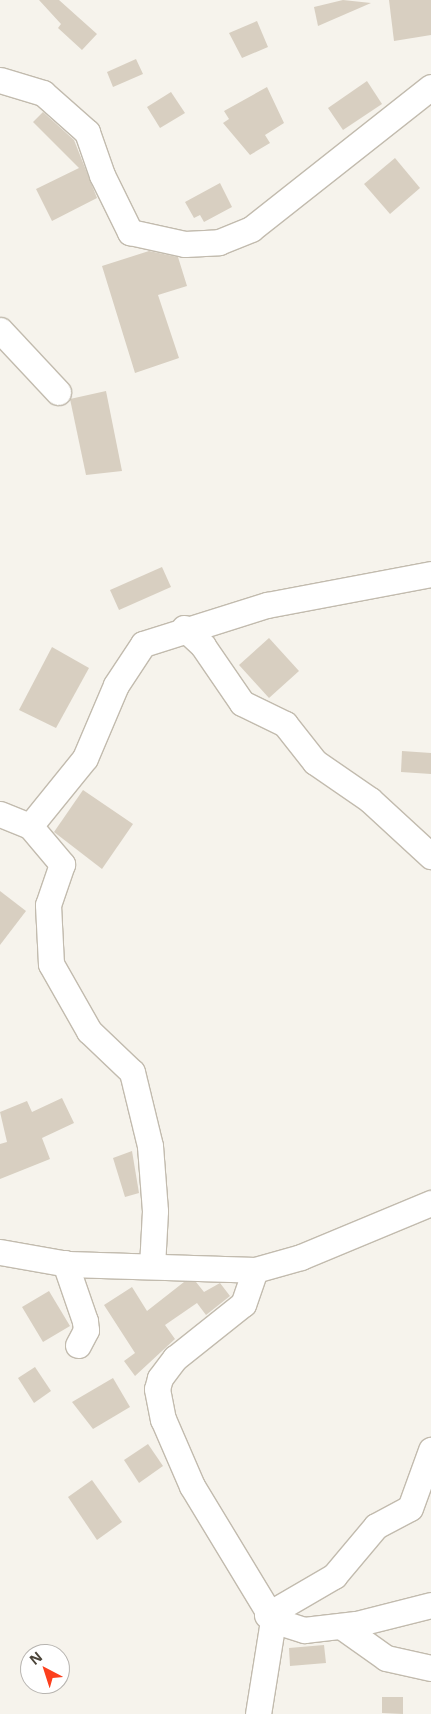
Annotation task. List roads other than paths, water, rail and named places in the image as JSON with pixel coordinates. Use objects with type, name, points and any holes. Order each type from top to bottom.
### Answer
[{"type":"street","points":[[0,80],[43,93],[87,132],[102,175],[130,232],[185,244],[219,242],[251,229],[431,87]]},
{"type":"street","points":[[0,330],[58,392]]},
{"type":"street","points":[[30,826],[85,758],[128,663],[143,644],[184,628],[267,605],[431,574]]},
{"type":"street","points":[[184,628],[203,646],[242,703],[284,724],[314,762],[370,800],[431,856]]},
{"type":"street","points":[[0,814],[30,826],[62,864],[48,906],[51,964],[89,1031],[132,1072],[142,1104],[155,1211],[152,1266]]},
{"type":"street","points":[[0,1252],[65,1263],[255,1270],[301,1257],[431,1203]]},
{"type":"street","points":[[65,1263],[85,1321],[86,1330],[78,1345]]},
{"type":"street","points":[[255,1270],[243,1304],[175,1358],[157,1389],[163,1419],[192,1486],[270,1618],[258,1714]]},
{"type":"street","points":[[270,1618],[334,1576],[376,1526],[410,1508],[431,1450]]},
{"type":"street","points":[[270,1618],[304,1630],[341,1626],[431,1605]]},
{"type":"street","points":[[341,1626],[386,1658],[431,1668]]}]
